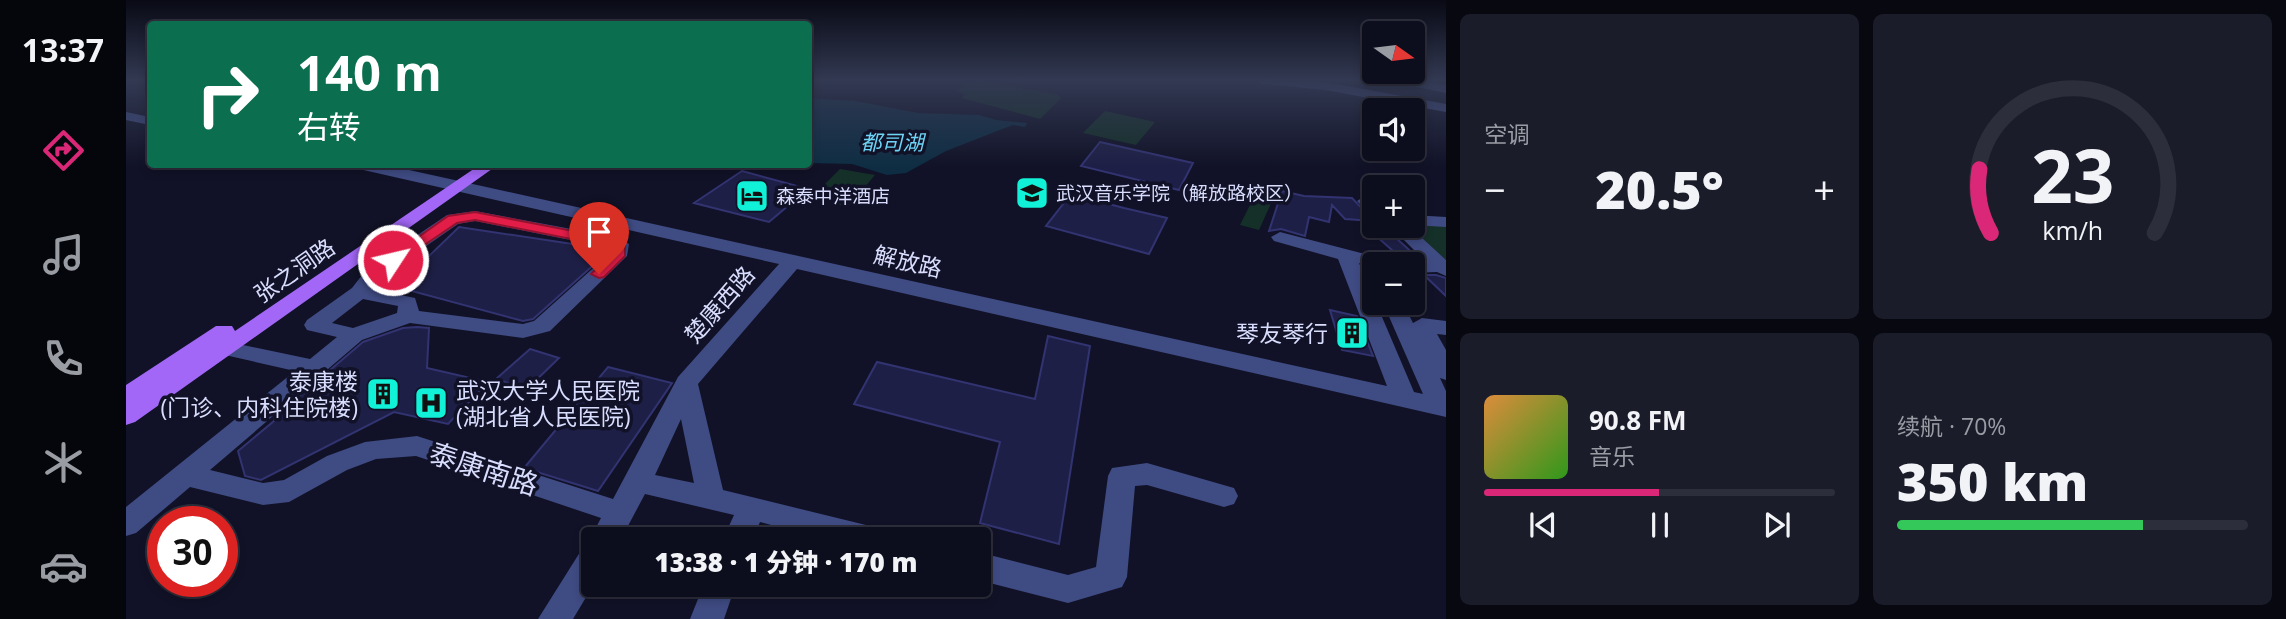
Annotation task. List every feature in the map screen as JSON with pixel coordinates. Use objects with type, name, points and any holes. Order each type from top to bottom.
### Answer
[{"type":"main road","name":"张之洞路","points":[[126,416],[451,184],[469,168]]},
{"type":"main road","name":"张之洞路","points":[[126,397],[451,184],[484,168]]},
{"type":"street","points":[[126,116],[147,120]]},
{"type":"street","name":"解放路","points":[[377,168],[1443,407]]},
{"type":"street","points":[[354,335],[315,325],[359,292],[373,274],[453,219],[475,216],[620,244],[618,256],[542,326],[523,331],[359,292]]},
{"type":"street","points":[[1425,221],[1446,222]]},
{"type":"street","points":[[1280,237],[1343,253],[1347,258],[1404,398]]},
{"type":"street","points":[[1411,238],[1444,268]]},
{"type":"street","points":[[1347,258],[1362,258]]},
{"type":"street","name":"楚康西路","points":[[612,527],[638,482],[686,383],[794,261]]},
{"type":"street","points":[[1425,267],[1444,268]]},
{"type":"street","points":[[126,524],[354,335],[411,305]]},
{"type":"street","points":[[1399,315],[1443,407]]},
{"type":"street","points":[[1446,328],[1422,325],[1446,372]]},
{"type":"street","points":[[224,348],[314,368]]},
{"type":"street","points":[[686,383],[711,498]]},
{"type":"street","name":"泰康南路","points":[[187,475],[263,494],[289,491],[337,463],[374,449],[417,446],[621,513]]},
{"type":"street","points":[[991,569],[1068,589],[1111,577],[1122,475],[1146,474],[1223,496]]},
{"type":"street","points":[[638,482],[822,527]]},
{"type":"street","points":[[743,527],[751,509]]},
{"type":"street","points":[[555,619],[581,577]]},
{"type":"street","points":[[707,619],[715,597]]},
{"type":"green space","points":[[1002,109],[1050,109],[1040,119]]},
{"type":"green space","points":[[1105,111],[1155,122],[1136,145],[1083,133]]},
{"type":"green space","points":[[840,169],[875,175],[848,207],[811,198]]},
{"type":"green space","points":[[1261,183],[1278,188],[1259,230],[1240,225]]},
{"type":"green space","points":[[1425,223],[1446,224],[1446,260],[1418,238],[1425,238]]},
{"type":"water","name":"都司湖","points":[[812,109],[896,109],[918,113],[979,115],[996,120],[1027,123],[1025,127],[1013,125],[946,151],[906,173],[887,175],[852,164],[812,163]]},
{"type":"building","points":[[1100,142],[1193,163],[1179,190],[1081,166]]},
{"type":"building","name":"森泰中洋酒店","points":[[742,171],[808,189],[769,222],[694,203]]},
{"type":"building","points":[[1282,191],[1304,196],[1352,198],[1362,208],[1362,220],[1345,219],[1332,205],[1329,222],[1309,217],[1305,236],[1281,229],[1269,231]]},
{"type":"building","points":[[1071,194],[1167,218],[1149,254],[1046,226]]},
{"type":"building","points":[[459,227],[599,248],[607,250],[607,253],[533,319],[523,321],[397,287]]},
{"type":"building","points":[[1378,238],[1396,238],[1411,252],[1394,252]]},
{"type":"building","points":[[1425,275],[1446,278],[1446,296],[1425,276]]},
{"type":"building","name":"琴友琴行","points":[[1330,310],[1357,316],[1373,356],[1342,350]]},
{"type":"building","name":"泰康楼 (门诊、内科住院楼)","points":[[403,328],[429,328],[427,368],[488,382],[448,424],[394,412],[261,480],[245,476],[238,451],[274,421],[274,418],[363,342]]},
{"type":"building","points":[[1048,336],[1090,346],[1059,544],[980,523],[1000,442],[854,404],[877,362],[1035,399]]},
{"type":"building","points":[[530,349],[559,358],[527,389],[496,379]]},
{"type":"building","points":[[608,367],[672,383],[598,491],[524,468]]},
{"type":"place","name":"武汉音乐学院（解放路校区）","points":[[1032,193]]},
{"type":"place","name":"森泰中洋酒店","points":[[752,196]]},
{"type":"place","name":"琴友琴行","points":[[1352,333]]},
{"type":"place","name":"泰康楼 (门诊、内科住院楼)","points":[[383,394]]},
{"type":"place","name":"武汉大学人民医院 (湖北省人民医院)","points":[[431,403]]},
{"type":"route","points":[[393,260],[453,219],[475,216],[620,244],[618,256],[599,274]]}]
